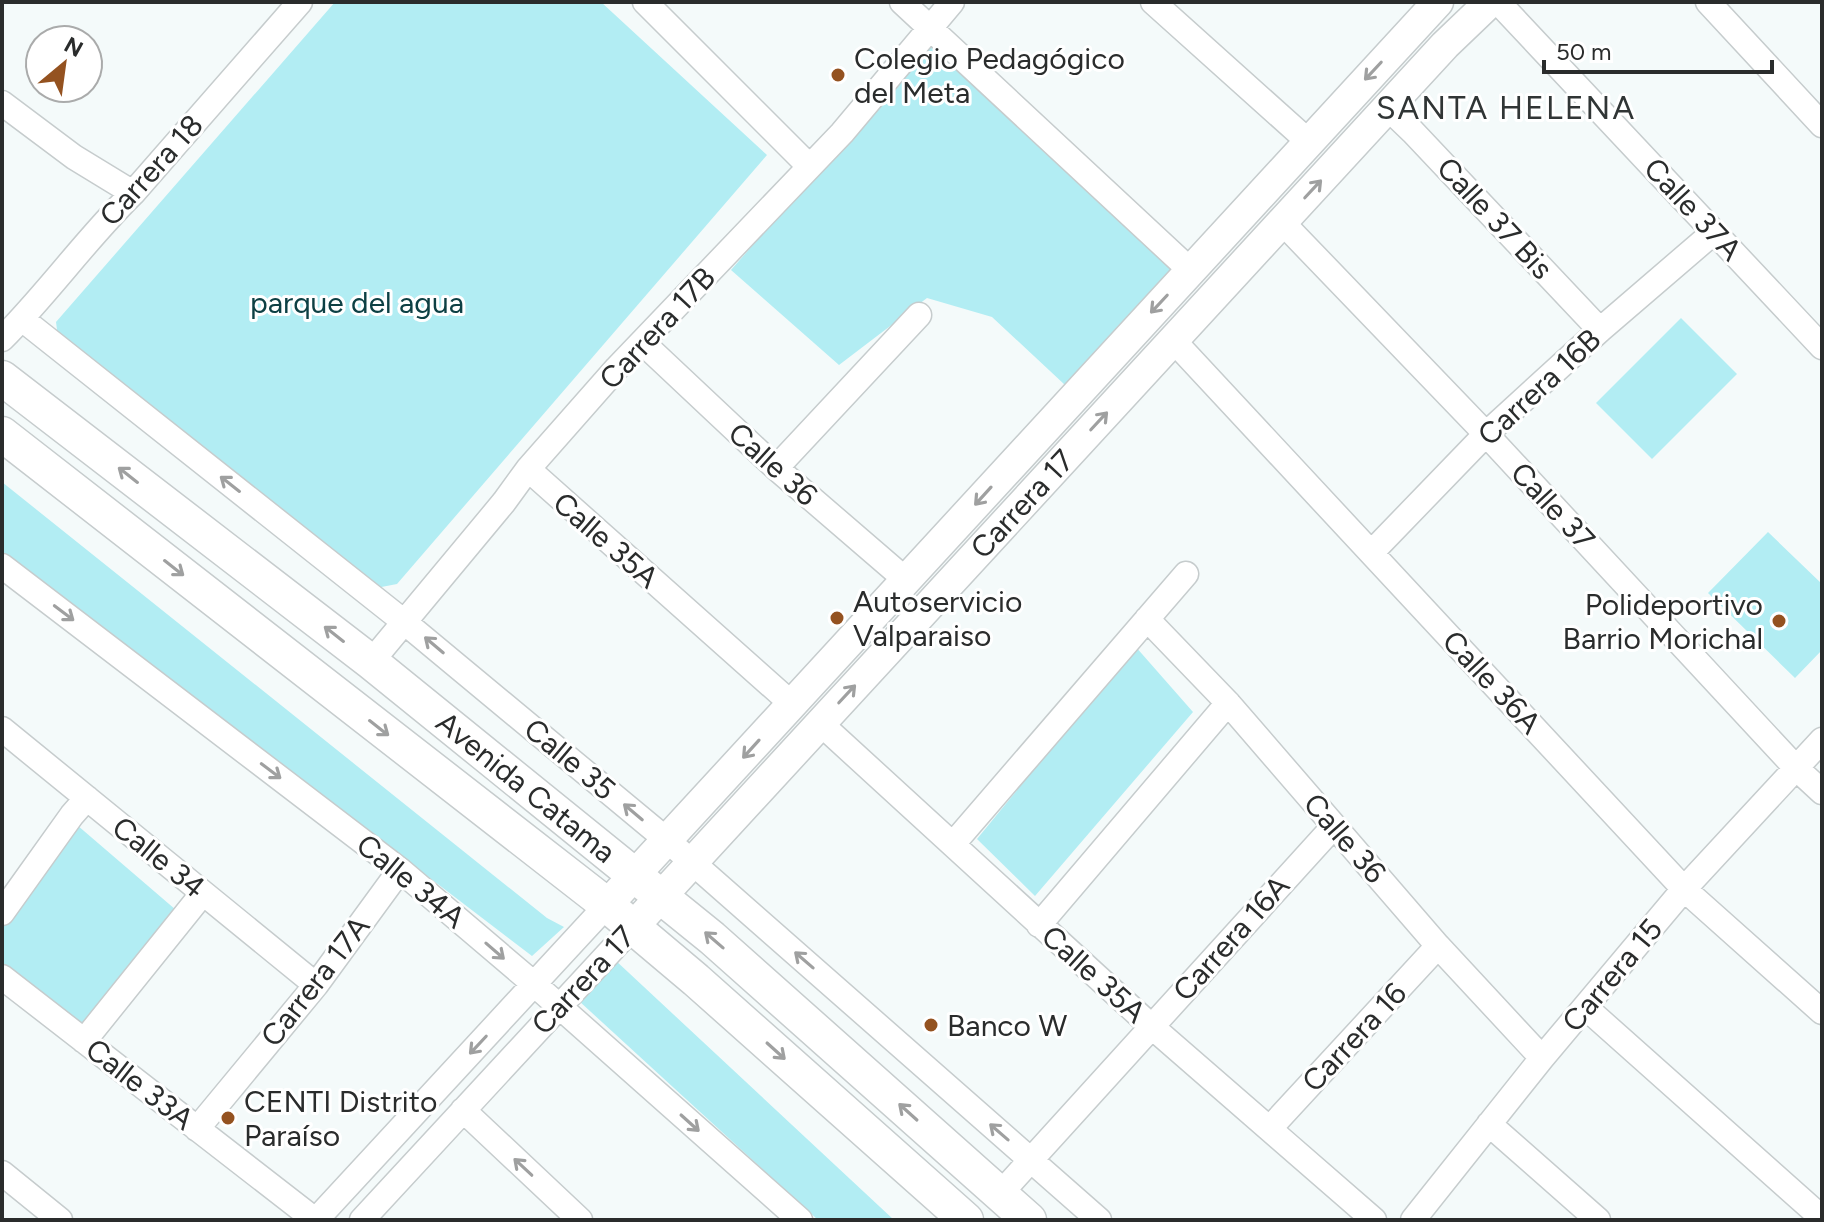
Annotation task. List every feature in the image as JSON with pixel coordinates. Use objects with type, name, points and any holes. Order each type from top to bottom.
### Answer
[{"type":"main road","name":"Avenida Catama","points":[[2,378],[371,662],[712,938],[1029,1220]]},
{"type":"main road","name":"Avenida Catama","points":[[2,434],[620,916],[966,1220]]},
{"type":"street","name":"Carrera 18","points":[[2,339],[300,2]]},
{"type":"street","points":[[645,2],[809,166]]},
{"type":"street","points":[[902,2],[1190,270]]},
{"type":"street","name":"Carrera 17B","points":[[371,662],[528,469],[617,368],[842,133],[952,2]]},
{"type":"street","points":[[1153,2],[1309,142]]},
{"type":"street","name":"Carrera 17","points":[[315,1220],[534,984],[620,916],[648,886],[693,862],[1452,38],[1490,2]]},
{"type":"street","name":"Calle 37A","points":[[1498,2],[1822,347]]},
{"type":"street","points":[[1708,2],[1822,125]]},
{"type":"street","points":[[1425,6],[1452,38]]},
{"type":"street","name":"Carrera 17","points":[[648,886],[668,841],[1309,142],[1425,6]]},
{"type":"street","points":[[2,103],[74,157],[133,193]]},
{"type":"street","name":"Calle 37 Bis","points":[[1388,108],[1600,330]]},
{"type":"street","name":"Calle 37","points":[[1282,222],[1822,792]]},
{"type":"street","name":"Carrera 16B","points":[[1372,552],[1486,434],[1714,232]]},
{"type":"street","points":[[776,468],[919,315]]},
{"type":"street","name":"Calle 35","points":[[22,319],[403,621],[668,841],[1099,1220]]},
{"type":"street","name":"Calle 36A","points":[[1173,340],[1684,889],[1822,1012]]},
{"type":"street","name":"Calle 36","points":[[643,343],[776,468],[906,580]]},
{"type":"street","name":"Calle 35A","points":[[528,469],[792,704]]},
{"type":"street","name":"Calle 34A","points":[[2,566],[400,870],[534,984],[800,1220]]},
{"type":"street","points":[[953,844],[1186,574]]},
{"type":"street","name":"Calle 36","points":[[1147,619],[1228,703],[1438,946],[1542,1058]]},
{"type":"street","points":[[1039,925],[1228,703]]},
{"type":"street","name":"Calle 35A","points":[[820,723],[1151,1026],[1374,1220]]},
{"type":"street","name":"Calle 34","points":[[2,729],[316,985]]},
{"type":"street","name":"Carrera 15","points":[[1413,1220],[1542,1058],[1684,889],[1822,740]]},
{"type":"street","points":[[2,913],[87,798]]},
{"type":"street","name":"Carrera 16A","points":[[1000,1194],[1334,826]]},
{"type":"street","name":"Carrera 17A","points":[[197,1129],[316,985],[400,870]]},
{"type":"street","points":[[84,1041],[203,893]]},
{"type":"street","name":"Carrera 17","points":[[362,1220],[559,1007],[620,916]]},
{"type":"street","name":"Carrera 16","points":[[1270,1128],[1438,946]]},
{"type":"street","name":"Calle 33A","points":[[2,977],[315,1220]]},
{"type":"street","points":[[1585,1007],[1822,1218]]},
{"type":"street","points":[[463,1110],[580,1220]]},
{"type":"street","points":[[1489,1124],[1598,1220]]},
{"type":"street","points":[[2,1173],[60,1220]]},
{"type":"green space","name":"parque del agua","points":[[335,2],[601,2],[767,155],[397,584],[371,589],[59,345],[56,322]]},
{"type":"green space","points":[[932,40],[1179,272],[1065,385],[992,317],[927,298],[839,365],[731,270]]},
{"type":"green space","points":[[1681,318],[1737,374],[1652,459],[1596,403]]},
{"type":"green space","points":[[2,482],[547,918],[564,927],[532,956],[2,551]]},
{"type":"green space","name":"Polideportivo Barrio Morichal","points":[[1768,532],[1822,584],[1822,650],[1795,678],[1708,593]]},
{"type":"green space","points":[[1135,646],[1193,712],[1035,896],[977,839]]},
{"type":"green space","points":[[77,825],[176,910],[81,1027],[2,970],[2,928]]},
{"type":"green space","points":[[614,959],[894,1220],[818,1220],[579,1001]]},
{"type":"place","name":"Colegio Pedagógico del Meta","points":[[838,75]]},
{"type":"place","name":"Autoservicio Valparaiso","points":[[837,618]]},
{"type":"place","name":"Polideportivo Barrio Morichal","points":[[1779,621]]},
{"type":"place","name":"Banco W","points":[[931,1025]]},
{"type":"place","name":"CENTI Distrito Paraíso","points":[[228,1118]]},
{"type":"district","name":"SANTA HELENA","points":[[1506,108]]}]
